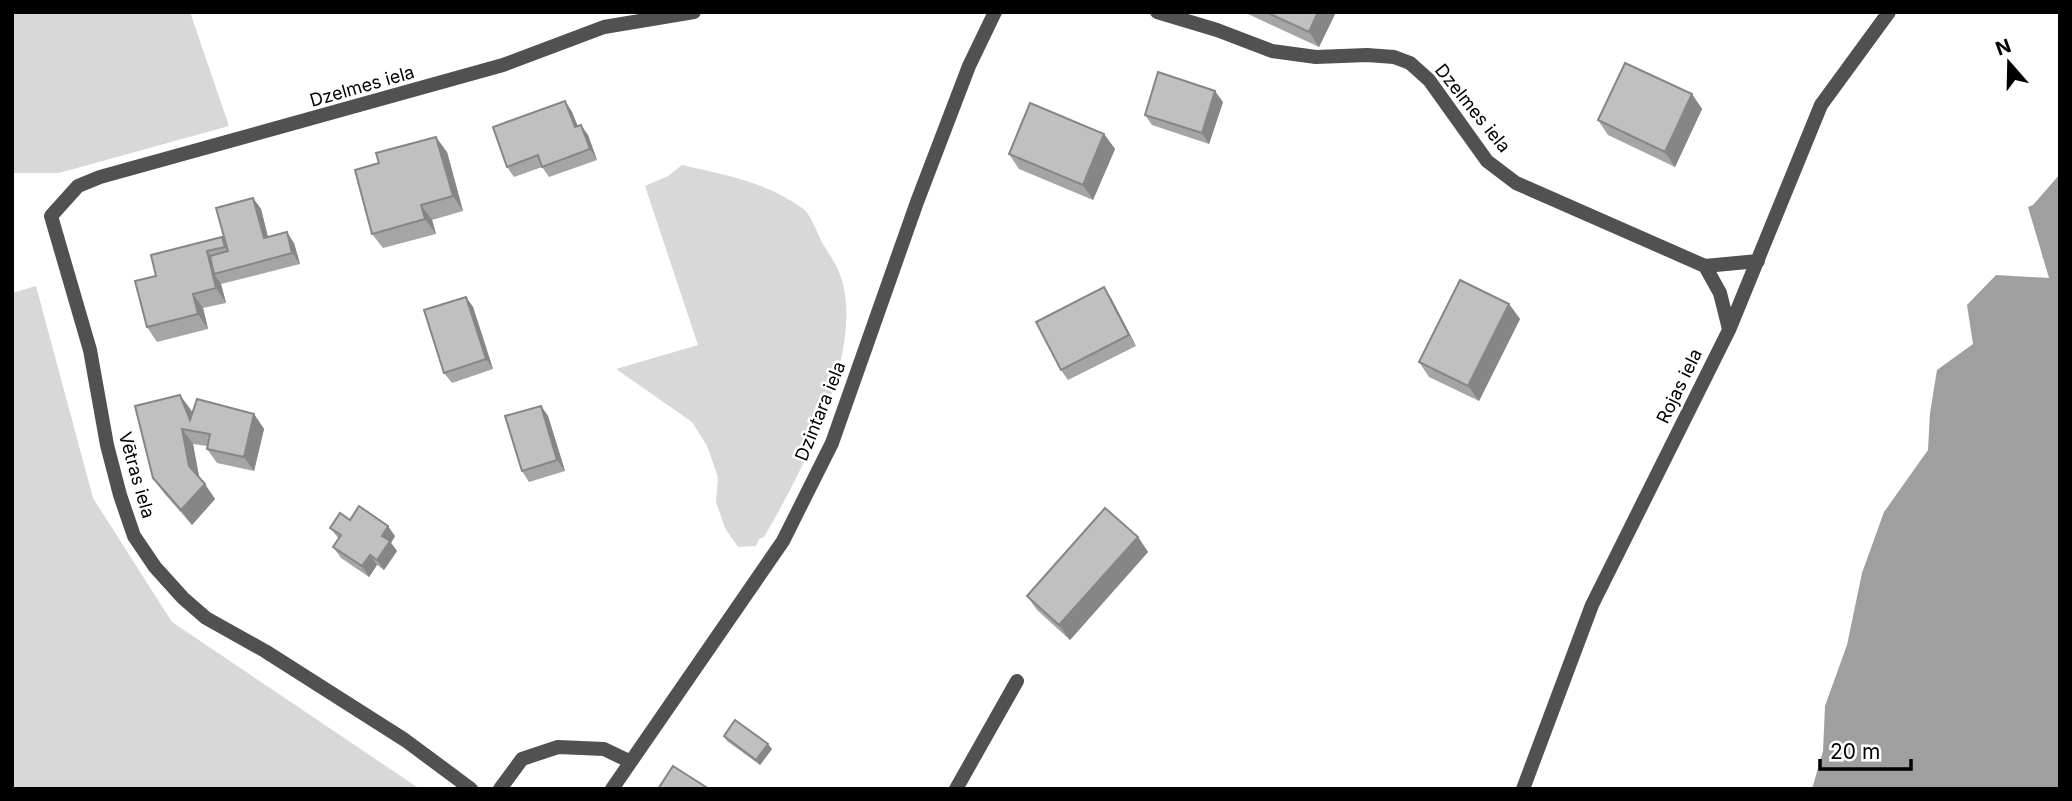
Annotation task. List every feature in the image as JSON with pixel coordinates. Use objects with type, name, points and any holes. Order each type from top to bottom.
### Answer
[{"type":"street","name":"Dzelmes iela","points":[[51,216],[78,186],[100,177],[503,65],[604,27],[694,12]]},
{"type":"street","name":"Dzintara iela","points":[[612,789],[783,541],[832,443],[917,202],[969,66],[995,12]]},
{"type":"street","name":"Dzelmes iela","points":[[1157,12],[1217,30],[1272,51],[1316,57],[1394,57],[1410,63],[1429,80],[1487,161],[1516,183],[1704,266],[1758,261]]},
{"type":"street","name":"Rojas iela","points":[[1523,789],[1592,605],[1729,330],[1821,106],[1889,12]]},
{"type":"street","name":"Vētras iela","points":[[51,216],[90,350],[107,446],[120,495],[134,536],[155,567],[183,598],[206,618],[265,651],[405,740],[471,789]]},
{"type":"street","points":[[1704,266],[1720,293],[1729,330]]},
{"type":"street","points":[[956,789],[1017,681]]},
{"type":"street","points":[[500,789],[522,759],[558,747],[604,749],[629,761]]},
{"type":"shaded area","points":[[12,12],[190,12],[229,126],[59,173],[12,173]]},
{"type":"shaded area","points":[[682,165],[759,185],[802,208],[811,219],[839,272],[846,302],[845,335],[827,408],[796,479],[764,537],[759,539],[756,546],[738,547],[725,528],[716,502],[718,477],[707,446],[692,422],[616,369],[698,345],[645,186],[668,176]]},
{"type":"shaded area","points":[[2060,174],[2060,789],[1812,789],[1823,751],[1825,706],[1847,645],[1862,573],[1884,512],[1928,450],[1930,413],[1937,370],[1973,344],[1967,305],[1996,275],[2049,278],[2028,207],[2033,205]]},
{"type":"shaded area","points":[[36,286],[93,498],[172,622],[420,789],[12,789],[12,293]]},
{"type":"building","points":[[1266,12],[1318,12],[1309,32]]},
{"type":"building","points":[[1625,63],[1692,94],[1665,152],[1598,120]]},
{"type":"building","points":[[1158,72],[1215,91],[1202,133],[1145,115]]},
{"type":"building","points":[[565,101],[575,127],[581,125],[590,149],[542,167],[538,155],[507,167],[493,127]]},
{"type":"building","points":[[1030,103],[1104,134],[1083,185],[1009,154]]},
{"type":"building","points":[[436,137],[453,196],[421,205],[425,219],[372,234],[355,170],[379,163],[376,153]]},
{"type":"building","points":[[253,198],[264,238],[287,232],[292,253],[214,274],[210,256],[228,251],[216,208]]},
{"type":"building","points":[[222,237],[225,247],[207,251],[216,288],[193,294],[198,314],[147,327],[135,281],[156,276],[151,255]]},
{"type":"building","points":[[1460,280],[1509,304],[1468,386],[1419,362]]},
{"type":"building","points":[[1104,287],[1129,335],[1061,370],[1036,322]]},
{"type":"building","points":[[466,297],[486,359],[444,373],[424,310]]},
{"type":"building","points":[[180,395],[190,420],[197,399],[254,414],[244,457],[207,449],[210,434],[182,429],[189,466],[205,484],[181,510],[153,478],[135,406]]},
{"type":"building","points":[[541,406],[557,460],[522,471],[505,416]]},
{"type":"building","points":[[359,506],[388,526],[382,536],[390,541],[377,560],[370,555],[362,566],[333,547],[341,535],[330,528],[340,513],[350,520]]},
{"type":"building","points":[[1105,508],[1138,537],[1059,625],[1027,596]]},
{"type":"building","points":[[735,720],[768,744],[756,760],[724,736]]},
{"type":"building","points":[[673,766],[709,789],[658,789]]}]
